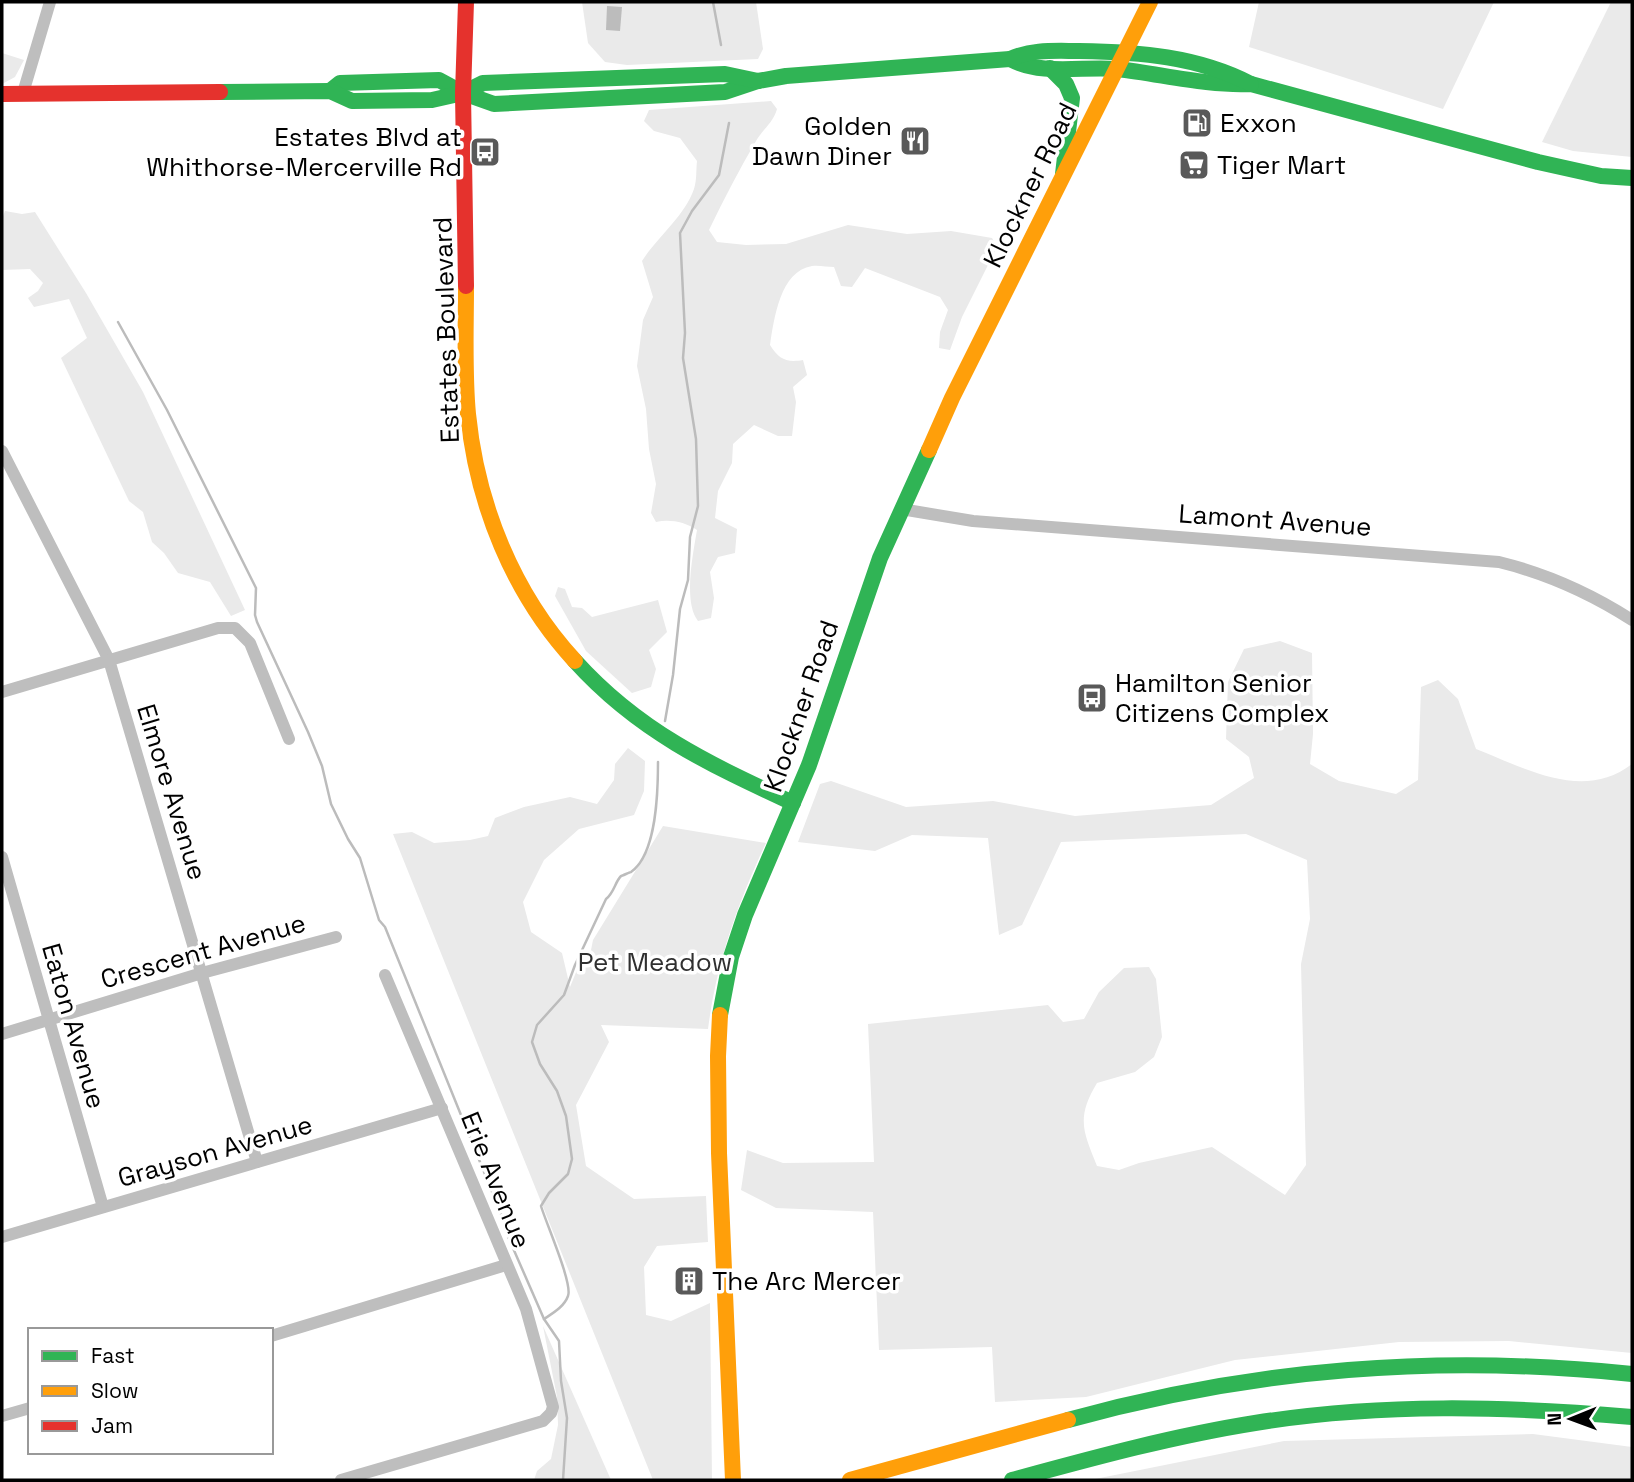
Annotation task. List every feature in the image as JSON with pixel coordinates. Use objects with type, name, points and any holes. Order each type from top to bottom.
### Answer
[{"type":"main road","name":"Estates Boulevard","points":[[466,2],[463,93],[467,206],[468,415],[485,503],[510,566],[540,618],[558,642],[582,670],[626,711],[699,759],[793,803]]},
{"type":"main road","name":"Klockner Road","points":[[733,1480],[719,1153],[719,1018],[737,936],[809,765],[863,603],[901,509],[951,398],[1150,2]]},
{"type":"main road","points":[[2,94],[330,91],[340,83],[439,80],[463,93],[483,83],[644,75],[725,74],[758,81],[786,75],[1010,59],[1024,53],[1040,51],[1150,53],[1230,71],[1251,84]]},
{"type":"main road","points":[[1010,59],[1023,66],[1115,69],[1225,85],[1251,84],[1538,162],[1601,176],[1632,178]]},
{"type":"main road","points":[[1044,68],[1066,82],[1073,94],[1073,113],[1063,174]]},
{"type":"main road","points":[[850,1480],[1122,1405],[1268,1377],[1366,1367],[1464,1364],[1563,1367],[1632,1374]]},
{"type":"main road","points":[[1013,1480],[1110,1453],[1204,1432],[1251,1423],[1346,1412],[1490,1407],[1632,1417]]},
{"type":"street","points":[[23,93],[50,2]]},
{"type":"street","name":"Elmore Avenue","points":[[2,451],[109,660],[257,1162]]},
{"type":"street","name":"Lamont Avenue","points":[[901,509],[973,520],[1499,562],[1556,579],[1632,620]]},
{"type":"street","points":[[2,692],[218,628],[235,628],[250,643],[289,738]]},
{"type":"street","name":"Eaton Avenue","points":[[2,857],[103,1207]]},
{"type":"street","name":"Crescent Avenue","points":[[2,1034],[202,973],[336,937]]},
{"type":"street","name":"Erie Avenue","points":[[341,1480],[543,1421],[548,1418],[552,1407],[526,1309],[386,975]]},
{"type":"street","name":"Grayson Avenue","points":[[2,1237],[442,1108]]},
{"type":"street","points":[[273,1335],[506,1265]]},
{"type":"street","points":[[2,1416],[28,1409]]},
{"type":"green space","points":[[582,2],[756,2],[763,49],[758,59],[627,65],[605,62],[588,43]]},
{"type":"green space","points":[[1259,2],[1494,2],[1443,109],[1249,47]]},
{"type":"green space","points":[[1611,2],[1632,2],[1632,157],[1573,151],[1542,142]]},
{"type":"green space","points":[[2,53],[24,60],[15,77],[2,84]]},
{"type":"green space","points":[[771,101],[777,109],[775,114],[750,152],[709,230],[717,242],[746,245],[786,244],[848,225],[907,234],[951,231],[992,238],[997,247],[962,317],[950,350],[939,348],[940,332],[948,310],[940,297],[865,268],[852,287],[841,286],[834,267],[812,266],[792,277],[780,298],[770,345],[784,359],[803,360],[807,375],[793,387],[796,402],[792,436],[778,436],[754,425],[733,444],[732,463],[718,491],[715,518],[737,529],[735,553],[718,557],[710,572],[714,598],[711,618],[698,621],[693,613],[690,590],[697,530],[677,522],[656,522],[651,513],[656,484],[637,366],[643,320],[653,297],[642,261],[690,199],[695,186],[697,161],[680,138],[654,131],[644,121],[649,110]]},
{"type":"green space","points":[[5,211],[22,214],[35,212],[86,293],[143,392],[245,610],[231,616],[210,582],[178,573],[164,553],[152,542],[143,512],[129,501],[61,358],[87,338],[69,299],[34,307],[28,298],[38,291],[43,283],[30,269],[2,270],[2,219]]},
{"type":"green space","points":[[558,587],[565,589],[572,607],[582,608],[592,617],[658,600],[667,632],[649,650],[656,669],[651,687],[632,693],[586,651],[555,596]]},
{"type":"green space","points":[[1280,641],[1312,653],[1313,734],[1310,764],[1339,781],[1396,794],[1418,780],[1421,687],[1438,680],[1458,699],[1476,749],[1534,772],[1574,781],[1613,775],[1632,764],[1632,1353],[1509,1341],[1399,1342],[1235,1360],[1086,1397],[995,1402],[992,1347],[879,1350],[873,1212],[776,1208],[741,1190],[747,1150],[783,1163],[874,1162],[868,1024],[1048,1005],[1063,1022],[1084,1019],[1099,992],[1124,968],[1149,967],[1156,979],[1162,1037],[1154,1057],[1135,1072],[1097,1083],[1090,1095],[1084,1125],[1097,1166],[1119,1170],[1212,1147],[1285,1195],[1306,1165],[1301,964],[1310,919],[1307,860],[1246,834],[1061,842],[1022,925],[999,935],[988,838],[912,835],[875,851],[798,842],[820,784],[831,781],[906,807],[993,801],[1075,816],[1211,805],[1254,778],[1249,757],[1226,739],[1228,682],[1244,649]]},
{"type":"green space","name":"Pet Meadow","points":[[628,748],[645,761],[644,791],[634,815],[579,829],[544,860],[523,902],[531,932],[562,953],[570,987],[579,965],[588,965],[593,940],[663,826],[766,843],[730,934],[717,980],[708,1029],[601,1025],[609,1042],[576,1105],[586,1166],[634,1199],[706,1196],[708,1242],[657,1246],[644,1267],[646,1315],[671,1321],[710,1303],[712,1480],[653,1480],[393,834],[412,832],[434,843],[470,840],[488,836],[495,818],[524,807],[570,797],[597,804],[614,780],[615,764]]},
{"type":"green space","points":[[543,1326],[611,1480],[534,1480],[537,1471],[551,1459],[558,1425],[557,1397]]},
{"type":"green space","points":[[1533,1434],[1632,1447],[1632,1480],[1090,1480],[1284,1441]]},
{"type":"shaded area","points":[[607,6],[622,7],[620,31],[606,30]]},
{"type":"waterway","points":[[713,2],[721,45]]},
{"type":"waterway","points":[[665,721],[680,609],[688,580],[690,537],[698,506],[696,439],[683,358],[685,333],[680,233],[692,211],[719,175],[729,123]]},
{"type":"waterway","points":[[118,322],[167,410],[256,588],[257,622],[322,766],[331,804],[360,858],[379,920],[385,927],[506,1232],[544,1319],[559,1341],[561,1381],[567,1418],[563,1480]]},
{"type":"waterway","points":[[544,1319],[564,1303],[568,1289],[567,1279],[541,1206],[549,1193],[568,1174],[572,1159],[566,1116],[557,1091],[540,1064],[532,1042],[537,1025],[564,995],[606,899],[621,876],[631,872],[646,851],[654,821],[658,762]]},
{"type":"traffic: fast","points":[[330,91],[340,83],[439,80],[463,93],[494,104],[725,92],[758,81],[786,76],[1010,59],[1035,52],[1052,51],[1167,57],[1210,67],[1251,84]]},
{"type":"traffic: fast","points":[[1010,59],[1049,69],[1104,68],[1201,81],[1251,84],[1538,162],[1601,176],[1632,178]]},
{"type":"traffic: fast","points":[[1050,68],[1066,84],[1072,98],[1063,174]]},
{"type":"traffic: fast","points":[[220,92],[330,91],[352,101],[432,100],[463,93],[483,83],[725,74],[758,81]]},
{"type":"traffic: fast","points":[[720,1015],[731,957],[745,915],[809,765],[880,558],[929,450]]},
{"type":"traffic: fast","points":[[575,661],[624,707],[676,744],[793,803]]},
{"type":"traffic: fast","points":[[1068,1420],[1208,1388],[1348,1370],[1489,1365],[1632,1374]]},
{"type":"traffic: fast","points":[[1012,1480],[1224,1428],[1349,1412],[1443,1408],[1538,1410],[1632,1417]]},
{"type":"traffic: slow","points":[[929,450],[952,398],[1150,2]]},
{"type":"traffic: slow","points":[[466,286],[468,414],[489,514],[516,577],[533,607],[575,661]]},
{"type":"traffic: slow","points":[[720,1015],[719,1153],[733,1480]]},
{"type":"traffic: slow","points":[[850,1480],[1068,1420]]},
{"type":"traffic: jam","points":[[466,2],[463,93],[466,286]]},
{"type":"traffic: jam","points":[[2,94],[220,92]]},
{"type":"place","name":"Exxon","points":[[1197,123]]},
{"type":"place","name":"Golden Dawn Diner","points":[[915,141]]},
{"type":"place","name":"Estates Blvd at Whithorse-Mercerville Rd","points":[[485,152]]},
{"type":"place","name":"Tiger Mart","points":[[1194,165]]},
{"type":"place","name":"Hamilton Senior Citizens Complex","points":[[1092,698]]},
{"type":"place","name":"The Arc Mercer","points":[[689,1281]]}]
